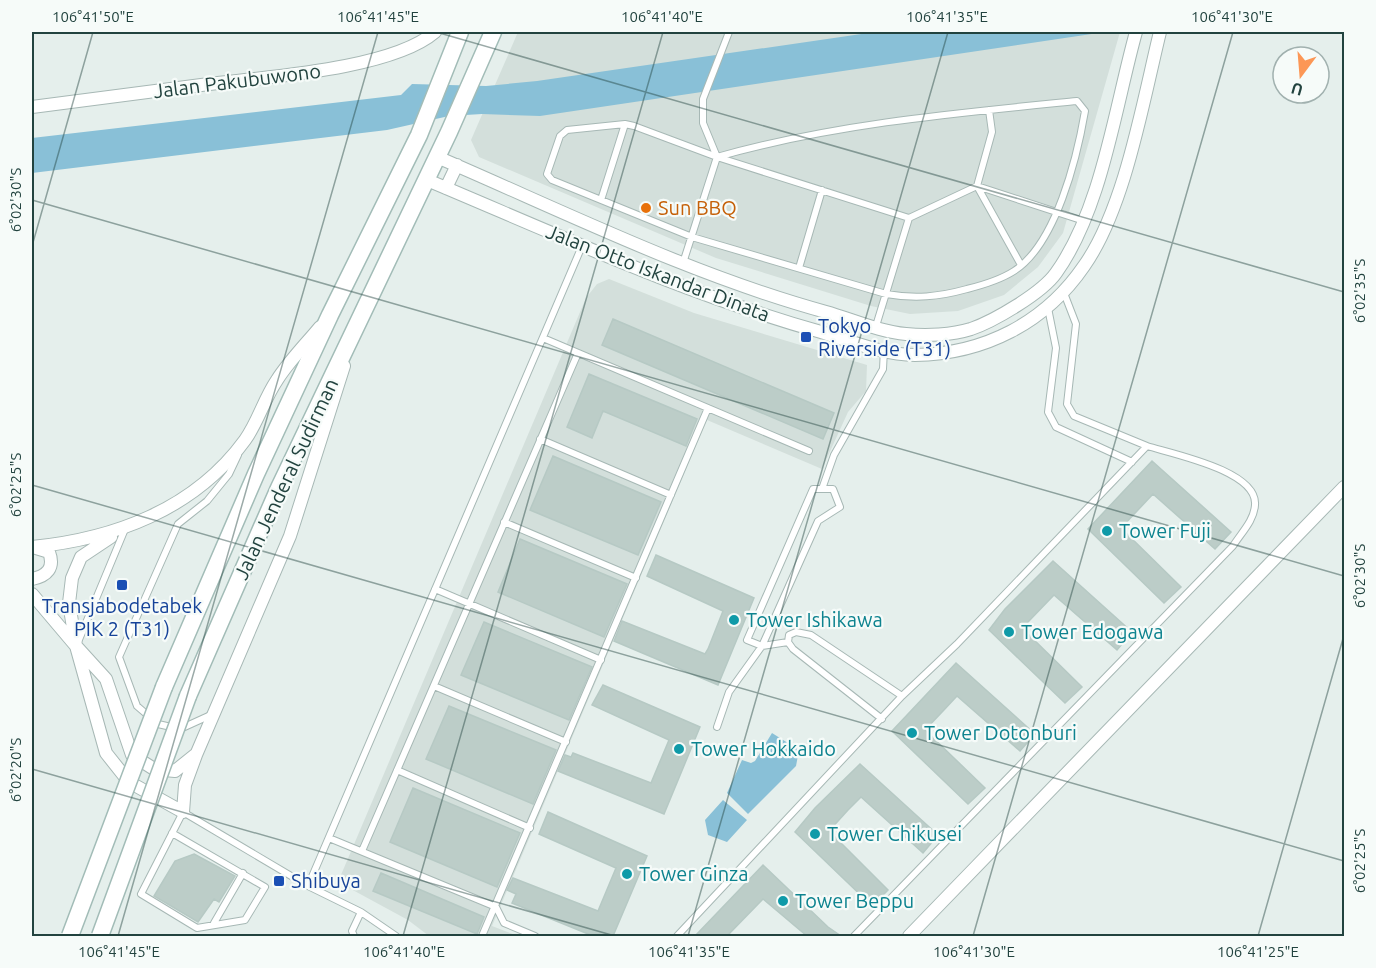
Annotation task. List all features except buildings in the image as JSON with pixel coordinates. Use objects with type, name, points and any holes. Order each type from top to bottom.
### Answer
[{"type":"main road","name":"Jalan Jenderal Sudirman","points":[[70,936],[164,687],[256,474],[330,315],[419,135],[460,32]]},
{"type":"main road","name":"Jalan Jenderal Sudirman","points":[[100,936],[188,696],[279,488],[427,180],[493,32]]},
{"type":"street","name":"Jalan Pakubuwono","points":[[32,106],[335,68],[397,51],[427,39],[435,32]]},
{"type":"street","name":"Jalan Otto Iskandar Dinata","points":[[427,180],[703,294],[764,316],[912,355],[948,352],[990,343],[1027,324],[1064,293],[1085,266],[1104,231],[1128,158],[1160,32]]},
{"type":"street","name":"Jalan Otto Iskandar Dinata","points":[[437,157],[683,264],[761,294],[905,334],[934,334],[971,329],[1040,290],[1055,275],[1085,222],[1136,33]]},
{"type":"street","points":[[446,188],[457,165]]},
{"type":"street","points":[[1055,275],[1064,293]]},
{"type":"street","points":[[1040,290],[1048,308]]},
{"type":"street","points":[[330,315],[277,380],[245,440],[207,481],[165,511],[125,529],[81,557],[72,578],[69,603],[76,645],[106,753],[129,782],[183,812],[185,785],[196,755],[290,536],[357,328]]},
{"type":"street","points":[[909,936],[1344,487]]},
{"type":"street","points":[[32,547],[70,543],[125,529]]},
{"type":"street","points":[[32,547],[49,552],[52,560],[50,571],[42,577],[32,579]]},
{"type":"street","points":[[32,594],[106,679],[132,755],[154,769],[175,771],[196,755]]},
{"type":"lane","points":[[683,264],[717,157],[703,123],[703,99],[729,32]]},
{"type":"lane","points":[[717,157],[802,135],[989,110],[1080,102],[1085,111],[1058,214],[1038,247],[1014,271],[983,285],[936,297],[909,298],[886,294],[692,237],[552,180],[547,174],[560,136],[567,130],[625,124],[717,157],[909,218],[977,186],[1058,214],[1085,222]]},
{"type":"lane","points":[[989,110],[992,132],[977,186],[1021,265]]},
{"type":"lane","points":[[601,200],[625,124]]},
{"type":"lane","points":[[799,268],[822,190]]},
{"type":"lane","points":[[876,326],[909,218]]},
{"type":"lane","points":[[308,886],[582,244]]},
{"type":"lane","points":[[854,936],[1224,554],[1251,519],[1255,505],[1254,494],[1237,477],[1147,446],[1074,416],[1067,404],[1076,324],[1064,293]]},
{"type":"lane","points":[[1048,308],[1056,348],[1048,412],[1056,427],[1132,462]]},
{"type":"lane","points":[[543,338],[809,451]]},
{"type":"lane","points":[[822,489],[834,455],[883,369],[884,349]]},
{"type":"lane","points":[[362,851],[578,353]]},
{"type":"lane","points":[[482,936],[708,408]]},
{"type":"lane","points":[[540,439],[671,495]]},
{"type":"lane","points":[[213,714],[180,729],[158,724],[137,706],[119,657],[178,524],[207,501],[229,474],[245,440]]},
{"type":"lane","points":[[677,936],[902,696],[957,644],[1147,446]]},
{"type":"lane","points":[[717,727],[729,692],[762,646],[818,521],[840,507],[833,489],[813,489],[747,640],[762,646],[788,642],[882,719]]},
{"type":"lane","points":[[504,522],[636,578]]},
{"type":"lane","points":[[76,645],[125,529]]},
{"type":"lane","points":[[435,589],[601,660]]},
{"type":"lane","points":[[788,642],[789,635],[796,632],[811,635],[902,696]]},
{"type":"lane","points":[[434,686],[566,742]]},
{"type":"lane","points":[[397,770],[530,828]]},
{"type":"lane","points":[[172,833],[265,887],[245,920],[214,923],[197,928],[141,894],[172,833],[183,812],[308,886],[361,912],[396,936]]},
{"type":"lane","points":[[329,838],[496,907],[504,923],[535,936]]},
{"type":"lane","points":[[214,923],[243,873]]},
{"type":"lane","points":[[354,936],[352,931],[361,912]]},
{"type":"shaded area","points":[[518,32],[1120,32],[1063,233],[1038,267],[1004,295],[958,311],[910,314],[871,306],[716,258],[479,157],[471,140]]},
{"type":"shaded area","points":[[609,279],[694,313],[867,365],[866,391],[848,412],[822,469],[707,420],[492,926],[518,936],[429,936],[408,920],[338,882],[586,298],[597,284]]},
{"type":"water","points":[[875,32],[1105,32],[540,116],[482,114],[449,116],[387,130],[32,173],[32,138],[401,95],[412,84],[486,86],[537,81]]},
{"type":"water","points":[[772,733],[799,750],[796,766],[748,814],[727,793],[742,760],[751,763],[755,761]]},
{"type":"water","points":[[723,800],[747,820],[727,842],[708,835],[705,820]]},
{"type":"place","name":"Sun BBQ","points":[[646,208]]},
{"type":"place","name":"Tokyo Riverside (T31)","points":[[806,337]]},
{"type":"place","name":"Tower Fuji","points":[[1107,531]]},
{"type":"place","name":"Transjabodetabek PIK 2 (T31)","points":[[122,585]]},
{"type":"place","name":"Tower Ishikawa","points":[[734,620]]},
{"type":"place","name":"Tower Edogawa","points":[[1009,632]]},
{"type":"place","name":"Tower Dotonburi","points":[[912,733]]},
{"type":"place","name":"Tower Hokkaido","points":[[679,749]]},
{"type":"place","name":"Tower Chikusei","points":[[815,834]]},
{"type":"place","name":"Tower Ginza","points":[[627,874]]},
{"type":"place","name":"Shibuya","points":[[279,881]]},
{"type":"place","name":"Tower Beppu","points":[[783,901]]}]
